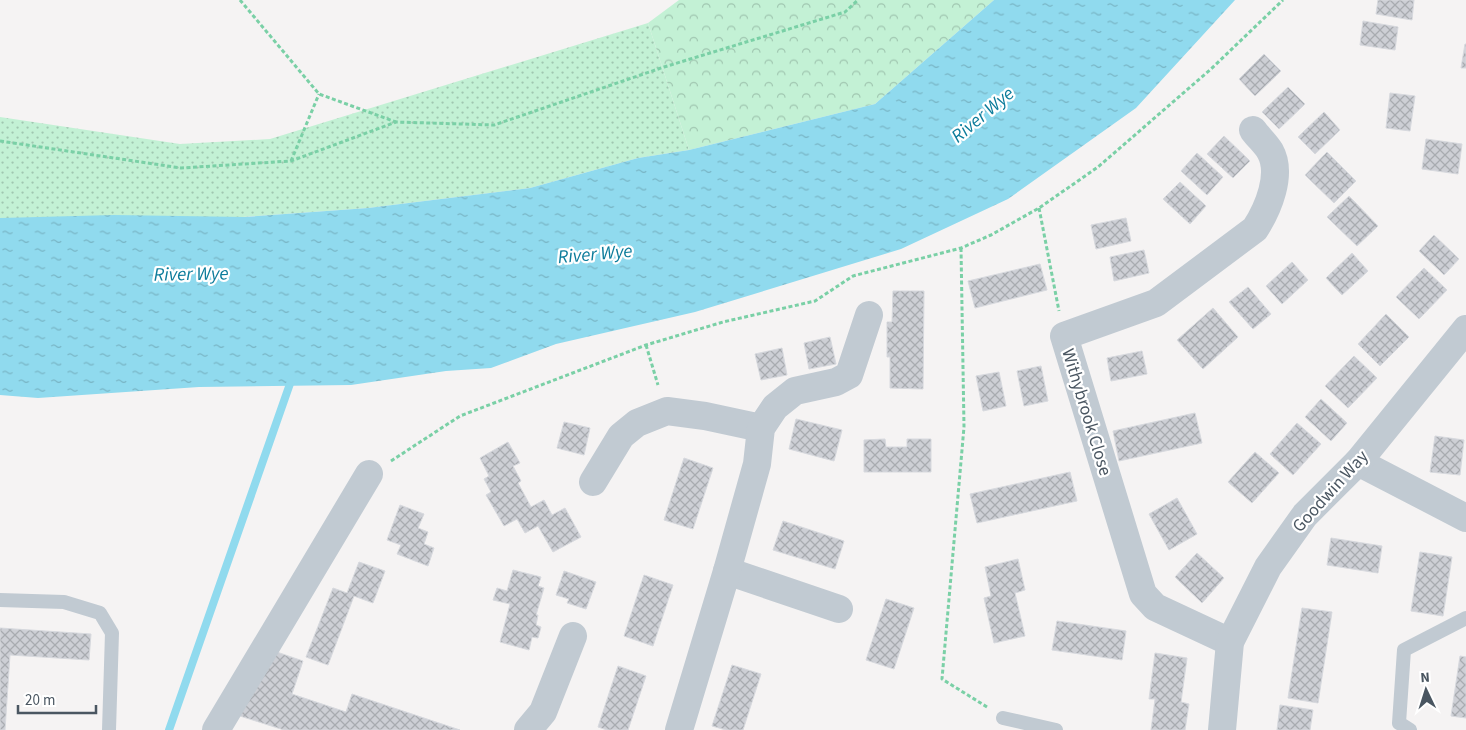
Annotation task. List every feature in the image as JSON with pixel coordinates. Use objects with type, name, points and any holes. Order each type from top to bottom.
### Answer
[{"type":"street","name":"Withybrook Close","points":[[1230,642],[1156,607],[1143,594],[1064,336],[1156,303],[1255,229],[1265,214],[1273,192],[1275,164],[1270,152],[1253,130]]},
{"type":"street","points":[[679,730],[757,464],[761,428],[775,407],[795,392],[836,382],[849,375],[869,315]]},
{"type":"street","name":"Goodwin Way","points":[[1222,730],[1230,642],[1268,567],[1305,515],[1358,462],[1466,329]]},
{"type":"street","points":[[593,482],[621,436],[637,423],[666,411],[705,416],[761,428]]},
{"type":"street","points":[[1358,462],[1466,518]]},
{"type":"street","points":[[216,730],[369,474]]},
{"type":"street","points":[[727,571],[839,609]]},
{"type":"street","points":[[528,730],[543,712],[573,636]]},
{"type":"lane","points":[[0,600],[64,602],[100,613],[112,633],[109,730]]},
{"type":"lane","points":[[1410,730],[1399,723],[1404,650],[1466,618]]},
{"type":"lane","points":[[1004,718],[1056,730]]},
{"type":"path","points":[[240,0],[319,94],[396,122],[494,125],[664,67],[845,12],[858,0]]},
{"type":"path","points":[[369,474],[460,416],[646,345],[723,322],[815,301],[853,276],[961,248],[992,235],[1039,208],[1098,166],[1211,69],[1283,0]]},
{"type":"path","points":[[291,161],[319,94]]},
{"type":"path","points":[[0,141],[181,168],[291,161],[396,122]]},
{"type":"path","points":[[1039,208],[1064,336]]},
{"type":"path","points":[[961,248],[964,427],[942,680],[1004,718]]},
{"type":"path","points":[[646,345],[666,411]]},
{"type":"green space","points":[[679,0],[994,0],[875,104],[689,150],[648,23]]},
{"type":"green space","points":[[648,23],[689,150],[638,158],[530,188],[368,208],[243,217],[0,218],[0,117],[180,144],[270,139]]},
{"type":"water","name":"River Wye","points":[[994,0],[1235,0],[1136,108],[1008,199],[901,249],[695,312],[556,344],[491,368],[446,371],[351,385],[199,387],[38,398],[0,395],[0,218],[114,215],[244,217],[368,208],[530,188],[638,158],[689,150],[875,104]]},
{"type":"building","points":[[1378,0],[1414,0],[1412,20],[1376,14]]},
{"type":"building","points":[[1363,21],[1398,27],[1395,50],[1360,45]]},
{"type":"building","points":[[1465,44],[1466,68],[1461,68]]},
{"type":"building","points":[[1264,54],[1281,71],[1255,96],[1239,79]]},
{"type":"building","points":[[1288,87],[1305,104],[1279,129],[1262,112]]},
{"type":"building","points":[[1390,93],[1415,96],[1410,131],[1386,128]]},
{"type":"building","points":[[1324,112],[1340,130],[1315,154],[1298,137]]},
{"type":"building","points":[[1224,136],[1250,161],[1233,178],[1207,154]]},
{"type":"building","points":[[1426,139],[1462,144],[1458,174],[1422,169]]},
{"type":"building","points":[[1327,152],[1356,181],[1334,203],[1305,175]]},
{"type":"building","points":[[1197,153],[1223,177],[1207,195],[1181,171]]},
{"type":"building","points":[[1180,182],[1206,206],[1190,224],[1163,199]]},
{"type":"building","points":[[1349,196],[1378,226],[1357,246],[1327,217]]},
{"type":"building","points":[[1126,218],[1131,241],[1096,249],[1091,225]]},
{"type":"building","points":[[1434,235],[1459,259],[1444,275],[1419,251]]},
{"type":"building","points":[[1144,250],[1149,273],[1114,281],[1110,257]]},
{"type":"building","points":[[1352,253],[1368,271],[1342,295],[1326,278]]},
{"type":"building","points":[[1292,262],[1308,280],[1282,304],[1266,286]]},
{"type":"building","points":[[1040,264],[1047,290],[975,308],[968,281]]},
{"type":"building","points":[[1424,268],[1447,290],[1419,319],[1396,297]]},
{"type":"building","points":[[1248,287],[1271,314],[1253,329],[1229,302]]},
{"type":"building","points":[[893,291],[924,291],[923,389],[890,388],[890,357],[887,357],[887,322],[892,322]]},
{"type":"building","points":[[1213,308],[1238,337],[1203,369],[1177,340]]},
{"type":"building","points":[[1386,314],[1409,337],[1380,366],[1358,344]]},
{"type":"building","points":[[830,337],[836,364],[809,369],[804,343]]},
{"type":"building","points":[[782,348],[787,375],[761,380],[755,354]]},
{"type":"building","points":[[1142,351],[1147,374],[1111,381],[1107,358]]},
{"type":"building","points":[[1354,356],[1377,378],[1348,408],[1325,386]]},
{"type":"building","points":[[1041,366],[1048,401],[1024,406],[1017,371]]},
{"type":"building","points":[[999,372],[1006,406],[983,411],[976,376]]},
{"type":"building","points":[[1321,399],[1347,423],[1331,441],[1305,417]]},
{"type":"building","points":[[1195,413],[1202,443],[1119,461],[1113,431]]},
{"type":"building","points":[[796,419],[842,430],[834,461],[789,449]]},
{"type":"building","points":[[564,422],[590,428],[584,455],[557,448]]},
{"type":"building","points":[[1297,423],[1321,444],[1293,475],[1270,454]]},
{"type":"building","points":[[1435,436],[1464,440],[1460,475],[1430,472]]},
{"type":"building","points":[[885,439],[886,447],[907,447],[907,439],[931,439],[931,472],[864,472],[864,440]]},
{"type":"building","points":[[508,442],[520,463],[513,466],[521,481],[518,483],[531,507],[544,500],[552,515],[565,508],[581,537],[553,552],[538,526],[525,533],[517,519],[504,526],[486,495],[491,492],[484,479],[489,476],[480,458]]},
{"type":"building","points":[[1255,452],[1279,473],[1252,503],[1228,482]]},
{"type":"building","points":[[684,458],[713,468],[693,529],[664,520]]},
{"type":"building","points":[[1070,472],[1077,501],[977,523],[970,494]]},
{"type":"building","points":[[1177,498],[1197,534],[1169,550],[1149,514]]},
{"type":"building","points":[[400,505],[424,514],[418,528],[428,532],[424,544],[434,548],[428,566],[397,554],[401,545],[387,540]]},
{"type":"building","points":[[783,521],[844,541],[835,569],[773,550]]},
{"type":"building","points":[[1331,538],[1382,546],[1378,573],[1327,565]]},
{"type":"building","points":[[1420,552],[1452,557],[1443,616],[1411,611]]},
{"type":"building","points":[[1197,553],[1224,578],[1202,603],[1175,577]]},
{"type":"building","points":[[1018,559],[1025,590],[1015,593],[1025,636],[994,643],[984,598],[991,596],[985,567]]},
{"type":"building","points":[[359,562],[385,571],[373,603],[354,596],[328,665],[306,657],[333,588],[347,593]]},
{"type":"building","points":[[513,570],[541,577],[538,586],[544,588],[536,615],[538,615],[536,625],[541,627],[538,638],[532,637],[529,650],[500,642],[510,604],[493,600],[497,588],[507,591]]},
{"type":"building","points":[[564,571],[596,582],[586,609],[567,603],[569,599],[556,595]]},
{"type":"building","points":[[644,575],[673,585],[653,646],[624,636]]},
{"type":"building","points":[[886,599],[914,608],[894,669],[866,660]]},
{"type":"building","points":[[1302,608],[1332,612],[1318,703],[1288,698]]},
{"type":"building","points":[[1057,621],[1126,631],[1122,660],[1052,650]]},
{"type":"building","points":[[0,628],[91,634],[89,660],[10,655],[5,730],[0,730]]},
{"type":"building","points":[[271,650],[303,661],[292,694],[346,712],[352,694],[460,730],[284,730],[240,716]]},
{"type":"building","points":[[1155,653],[1187,658],[1181,702],[1189,704],[1185,730],[1151,730],[1155,699],[1149,699]]},
{"type":"building","points":[[1460,656],[1466,657],[1466,718],[1451,716]]},
{"type":"building","points":[[732,665],[761,674],[743,730],[726,730],[712,726]]},
{"type":"building","points":[[618,666],[646,676],[628,730],[607,730],[598,727]]},
{"type":"building","points":[[1280,705],[1313,710],[1310,730],[1277,730]]},
{"type":"waterway","points":[[169,730],[292,378]]}]
